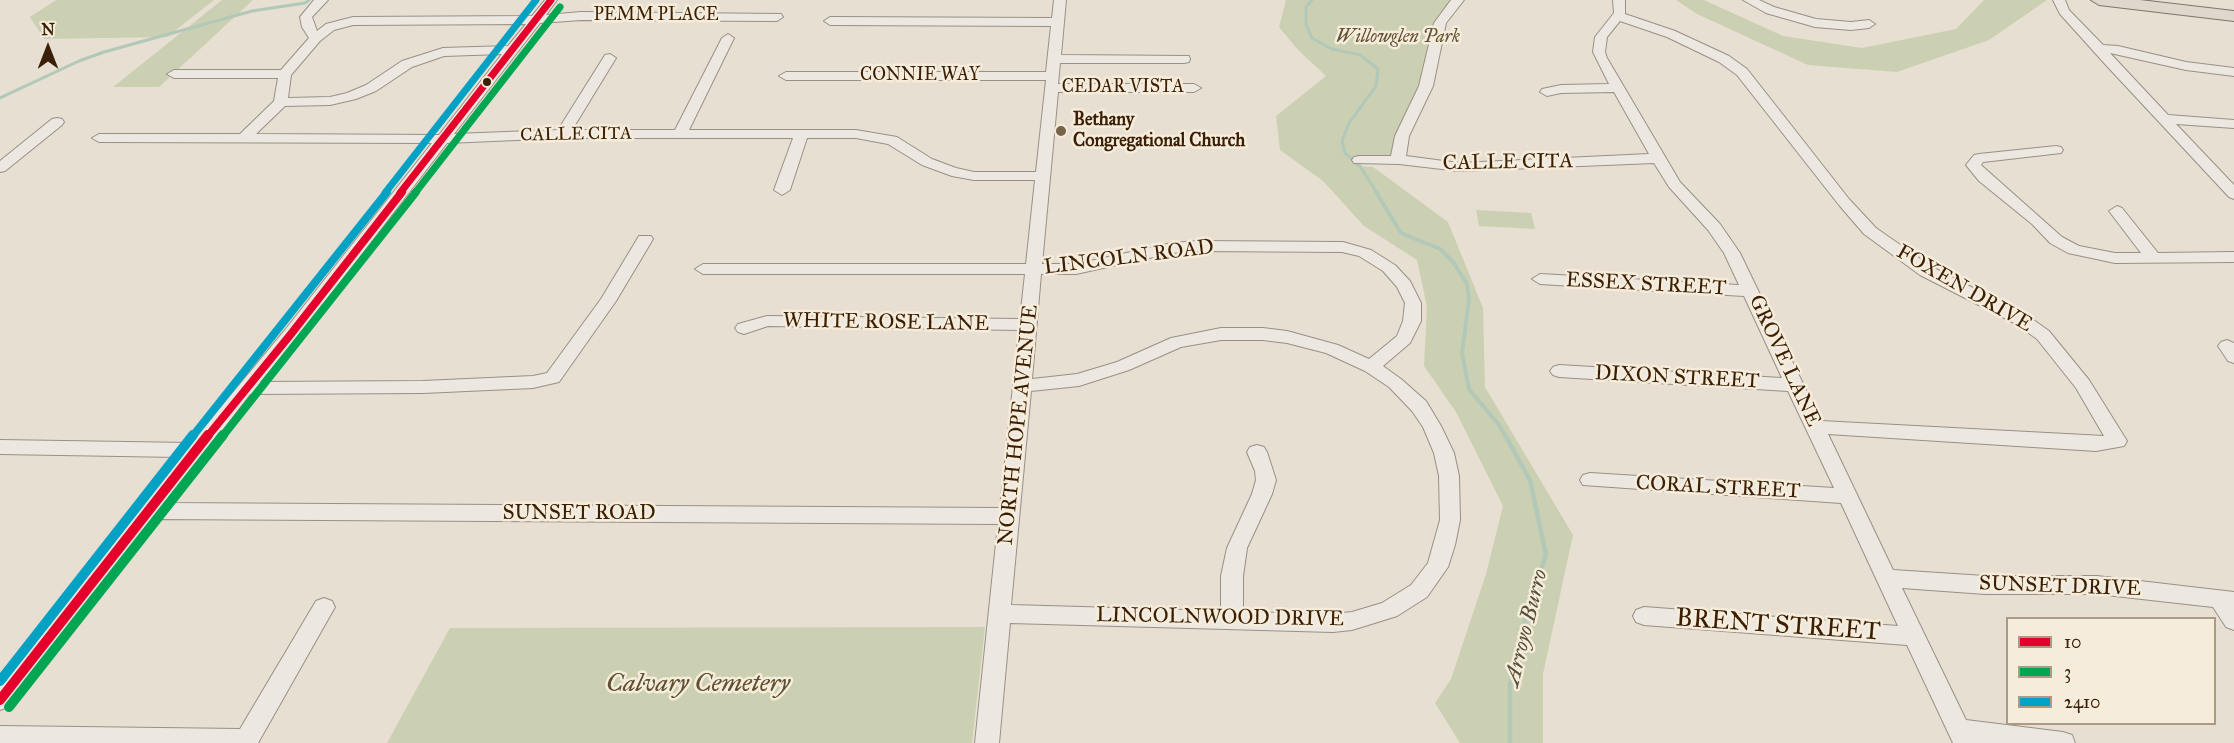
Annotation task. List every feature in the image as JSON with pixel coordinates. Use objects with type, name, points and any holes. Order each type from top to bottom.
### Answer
[{"type":"main road","points":[[2099,0],[2234,16]]},
{"type":"street","points":[[243,138],[281,102],[285,74],[316,38],[308,27],[306,17],[322,0]]},
{"type":"street","points":[[0,700],[245,388],[291,334],[551,0]]},
{"type":"street","name":"NORTH HOPE AVENUE","points":[[987,743],[1060,0]]},
{"type":"street","points":[[1399,160],[1398,154],[1404,130],[1426,86],[1440,23],[1458,0]]},
{"type":"street","points":[[1749,0],[1770,10],[1815,23],[1851,26],[1869,24]]},
{"type":"street","points":[[2059,0],[2064,11],[2165,119],[2228,180],[2234,194]]},
{"type":"street","name":"GROVE LANE","points":[[1619,8],[1599,43],[1601,58],[1658,158],[1682,195],[1723,240],[1751,291],[1961,736]]},
{"type":"street","name":"FOXEN DRIVE","points":[[1619,8],[1646,24],[1724,59],[1742,72],[1844,202],[1870,231],[1926,271],[2022,320],[2049,340],[2083,384],[2117,441],[2096,444],[1815,427]]},
{"type":"street","name":"PEMM PLACE","points":[[316,38],[330,27],[353,21],[535,19],[581,16],[777,17]]},
{"type":"street","points":[[830,21],[1057,22]]},
{"type":"street","points":[[680,134],[728,38]]},
{"type":"street","points":[[2100,49],[2118,50],[2186,66],[2234,72]]},
{"type":"street","points":[[281,102],[330,101],[351,96],[371,88],[407,64],[443,52],[511,50]]},
{"type":"street","points":[[562,134],[610,58]]},
{"type":"street","points":[[1053,74],[1184,59]]},
{"type":"street","points":[[174,74],[285,74]]},
{"type":"street","name":"CONNIE WAY","points":[[786,76],[1053,74]]},
{"type":"street","name":"CEDAR VISTA","points":[[1053,74],[1194,88]]},
{"type":"street","points":[[1547,92],[1561,89],[1617,88]]},
{"type":"street","points":[[2165,119],[2234,124]]},
{"type":"street","points":[[0,168],[57,122]]},
{"type":"street","points":[[782,190],[802,133]]},
{"type":"street","name":"CALLE CITA","points":[[99,138],[441,139],[562,134],[802,133],[877,136],[900,144],[938,168],[962,174],[1043,176]]},
{"type":"street","points":[[2056,150],[1979,158],[1973,165],[1992,185],[2067,247],[2098,256],[2234,257]]},
{"type":"street","name":"CALLE CITA","points":[[1359,160],[1399,160],[1459,167],[1658,158]]},
{"type":"street","points":[[2117,212],[2153,257]]},
{"type":"street","points":[[245,388],[423,387],[533,382],[553,378],[608,301],[645,239]]},
{"type":"street","name":"LINCOLN ROAD","points":[[703,269],[1034,270],[1091,267],[1158,251],[1198,246],[1337,247],[1374,257],[1389,268],[1404,285],[1413,303],[1412,321],[1404,339],[1371,367]]},
{"type":"street","name":"ESSEX STREET","points":[[1540,279],[1751,291]]},
{"type":"street","name":"WHITE ROSE LANE","points":[[744,328],[767,321],[1028,325]]},
{"type":"street","name":"LINCOLNWOOD DRIVE","points":[[1000,614],[1333,623],[1371,617],[1389,610],[1419,591],[1437,567],[1445,545],[1450,520],[1449,476],[1444,453],[1432,426],[1419,406],[1395,383],[1371,367],[1332,349],[1310,342],[1263,334],[1221,334],[1177,342],[1123,366],[1079,380],[1055,384],[1023,385]]},
{"type":"street","name":"DIXON STREET","points":[[1558,371],[1795,385]]},
{"type":"street","points":[[0,447],[196,450]]},
{"type":"street","points":[[1232,620],[1232,576],[1237,548],[1262,494],[1266,480],[1265,471],[1257,452]]},
{"type":"street","name":"CORAL STREET","points":[[1590,480],[1846,496]]},
{"type":"street","name":"SUNSET ROAD","points":[[148,511],[1010,516]]},
{"type":"street","name":"SUNSET DRIVE","points":[[1886,578],[1985,585],[2097,585],[2227,600]]},
{"type":"street","points":[[2227,600],[2234,621]]},
{"type":"street","points":[[0,737],[247,740],[324,607]]},
{"type":"street","name":"BRENT STREET","points":[[1644,616],[1913,636]]},
{"type":"street","points":[[1961,736],[2063,743]]},
{"type":"green space","points":[[56,0],[214,0],[167,37],[44,39],[30,17]]},
{"type":"green space","points":[[222,0],[253,0],[159,87],[113,87]]},
{"type":"green space","name":"Willowglen Park","points":[[1286,0],[1458,0],[1452,5],[1399,160],[1359,160],[1361,166],[1373,167],[1448,222],[1483,308],[1485,387],[1573,535],[1543,674],[1543,743],[1460,743],[1435,703],[1451,679],[1486,574],[1503,506],[1456,412],[1424,366],[1427,307],[1417,260],[1364,226],[1323,181],[1280,150],[1276,116],[1326,76],[1298,50],[1279,27]]},
{"type":"green space","points":[[1676,0],[1704,0],[1783,36],[1862,48],[1956,29],[1984,0],[2047,0],[1989,40],[1897,72],[1808,65],[1697,14]]},
{"type":"green space","points":[[1476,210],[1531,213],[1535,229],[1479,226]]},
{"type":"green space","name":"Calvary Cemetery","points":[[985,627],[972,743],[387,743],[450,628]]},
{"type":"waterway","points":[[0,98],[79,61],[104,52],[252,11],[305,3],[309,0]]},
{"type":"waterway","name":"Arroyo Burro","points":[[1312,0],[1306,7],[1306,24],[1312,38],[1332,49],[1360,55],[1378,69],[1376,86],[1349,123],[1342,141],[1345,153],[1360,166],[1377,193]]},
{"type":"waterway","name":"Arroyo Burro","points":[[1376,192],[1401,233],[1440,249],[1453,262],[1467,284],[1469,299],[1462,353],[1469,389],[1506,437]]},
{"type":"waterway","name":"Arroyo Burro","points":[[1505,435],[1530,480],[1546,555],[1528,607],[1510,685],[1510,743]]},
{"type":"transit line","name":"2410","points":[[0,681],[236,381],[282,326],[536,0]]},
{"type":"transit line","name":"10","points":[[0,700],[245,388],[291,334],[551,0]]},
{"type":"transit line","name":"3","points":[[9,707],[300,341],[560,7]]},
{"type":"place","name":"Bethany Congregational Church","points":[[1061,131]]}]
